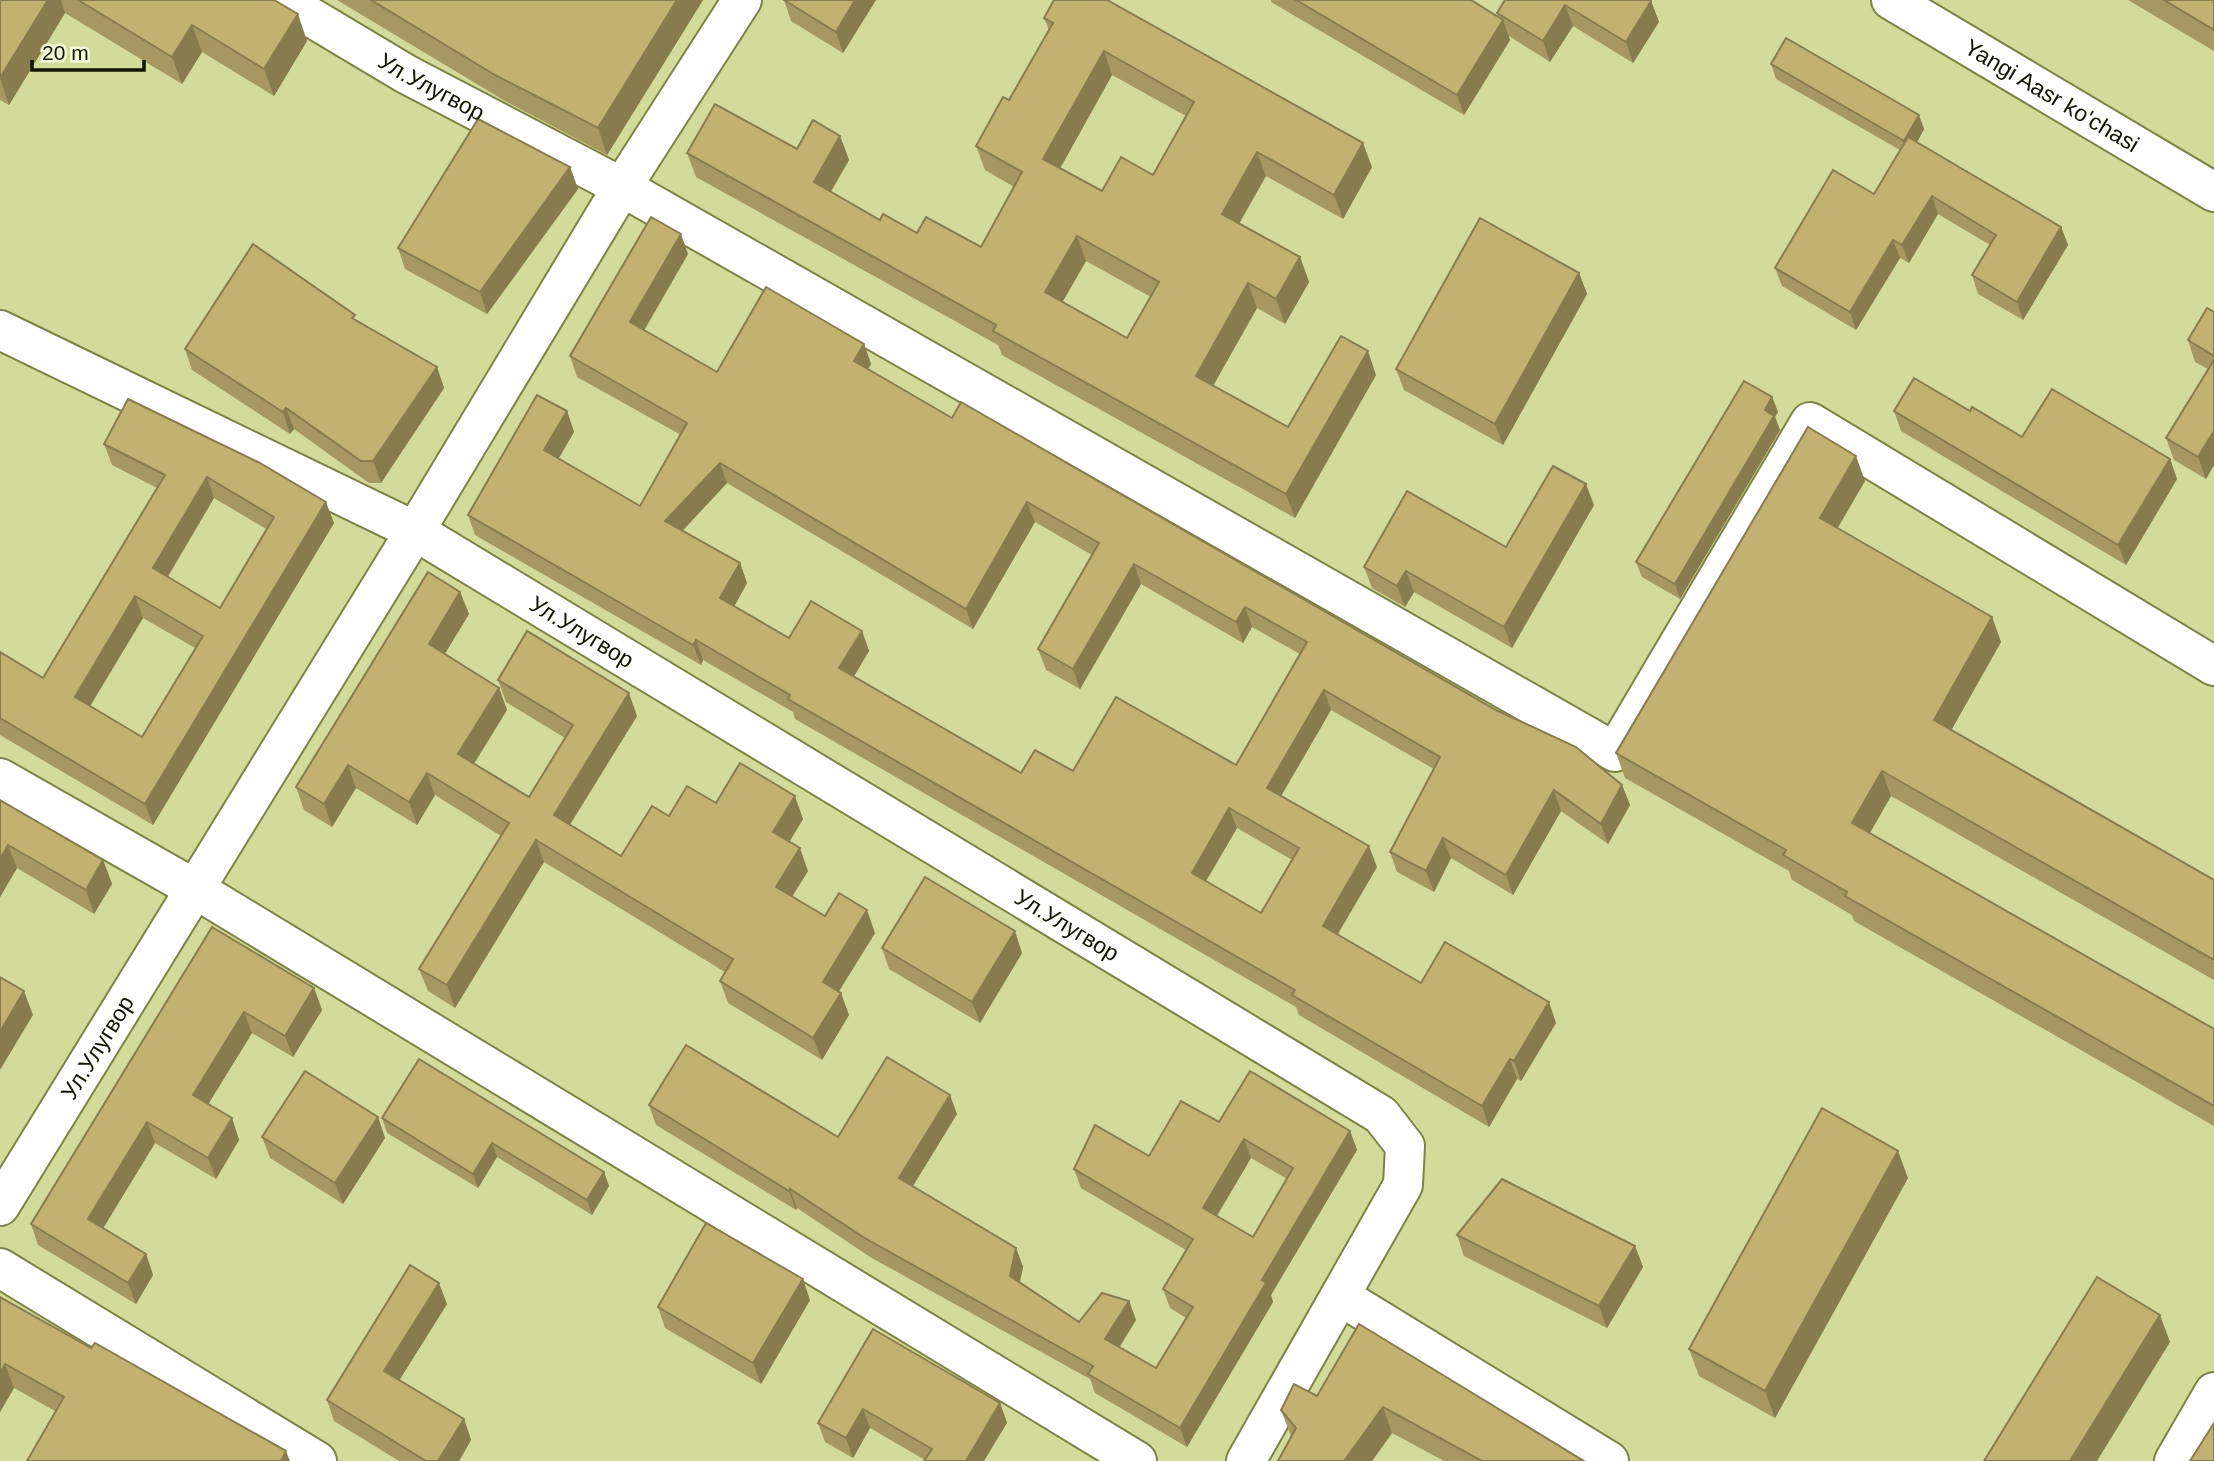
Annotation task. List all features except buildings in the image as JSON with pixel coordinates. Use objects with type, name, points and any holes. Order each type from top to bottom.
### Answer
[{"type":"street","name":"Ул.Улугвор","points":[[282,0],[407,74],[622,187],[1615,752],[1810,422],[2214,666]]},
{"type":"street","name":"Ул.Улугвор","points":[[0,1206],[415,531],[622,187],[742,0]]},
{"type":"street","name":"Yangi Aasr ko'chasi","points":[[1891,0],[2214,192]]},
{"type":"street","name":"Ул.Улугвор","points":[[0,330],[415,531],[1381,1115],[1405,1146],[1403,1185],[1246,1461]]},
{"type":"street","points":[[0,778],[195,889],[1137,1461]]},
{"type":"street","points":[[0,1268],[317,1461]]},
{"type":"street","points":[[1340,1296],[1609,1461]]},
{"type":"street","points":[[2174,1461],[2214,1392]]}]
